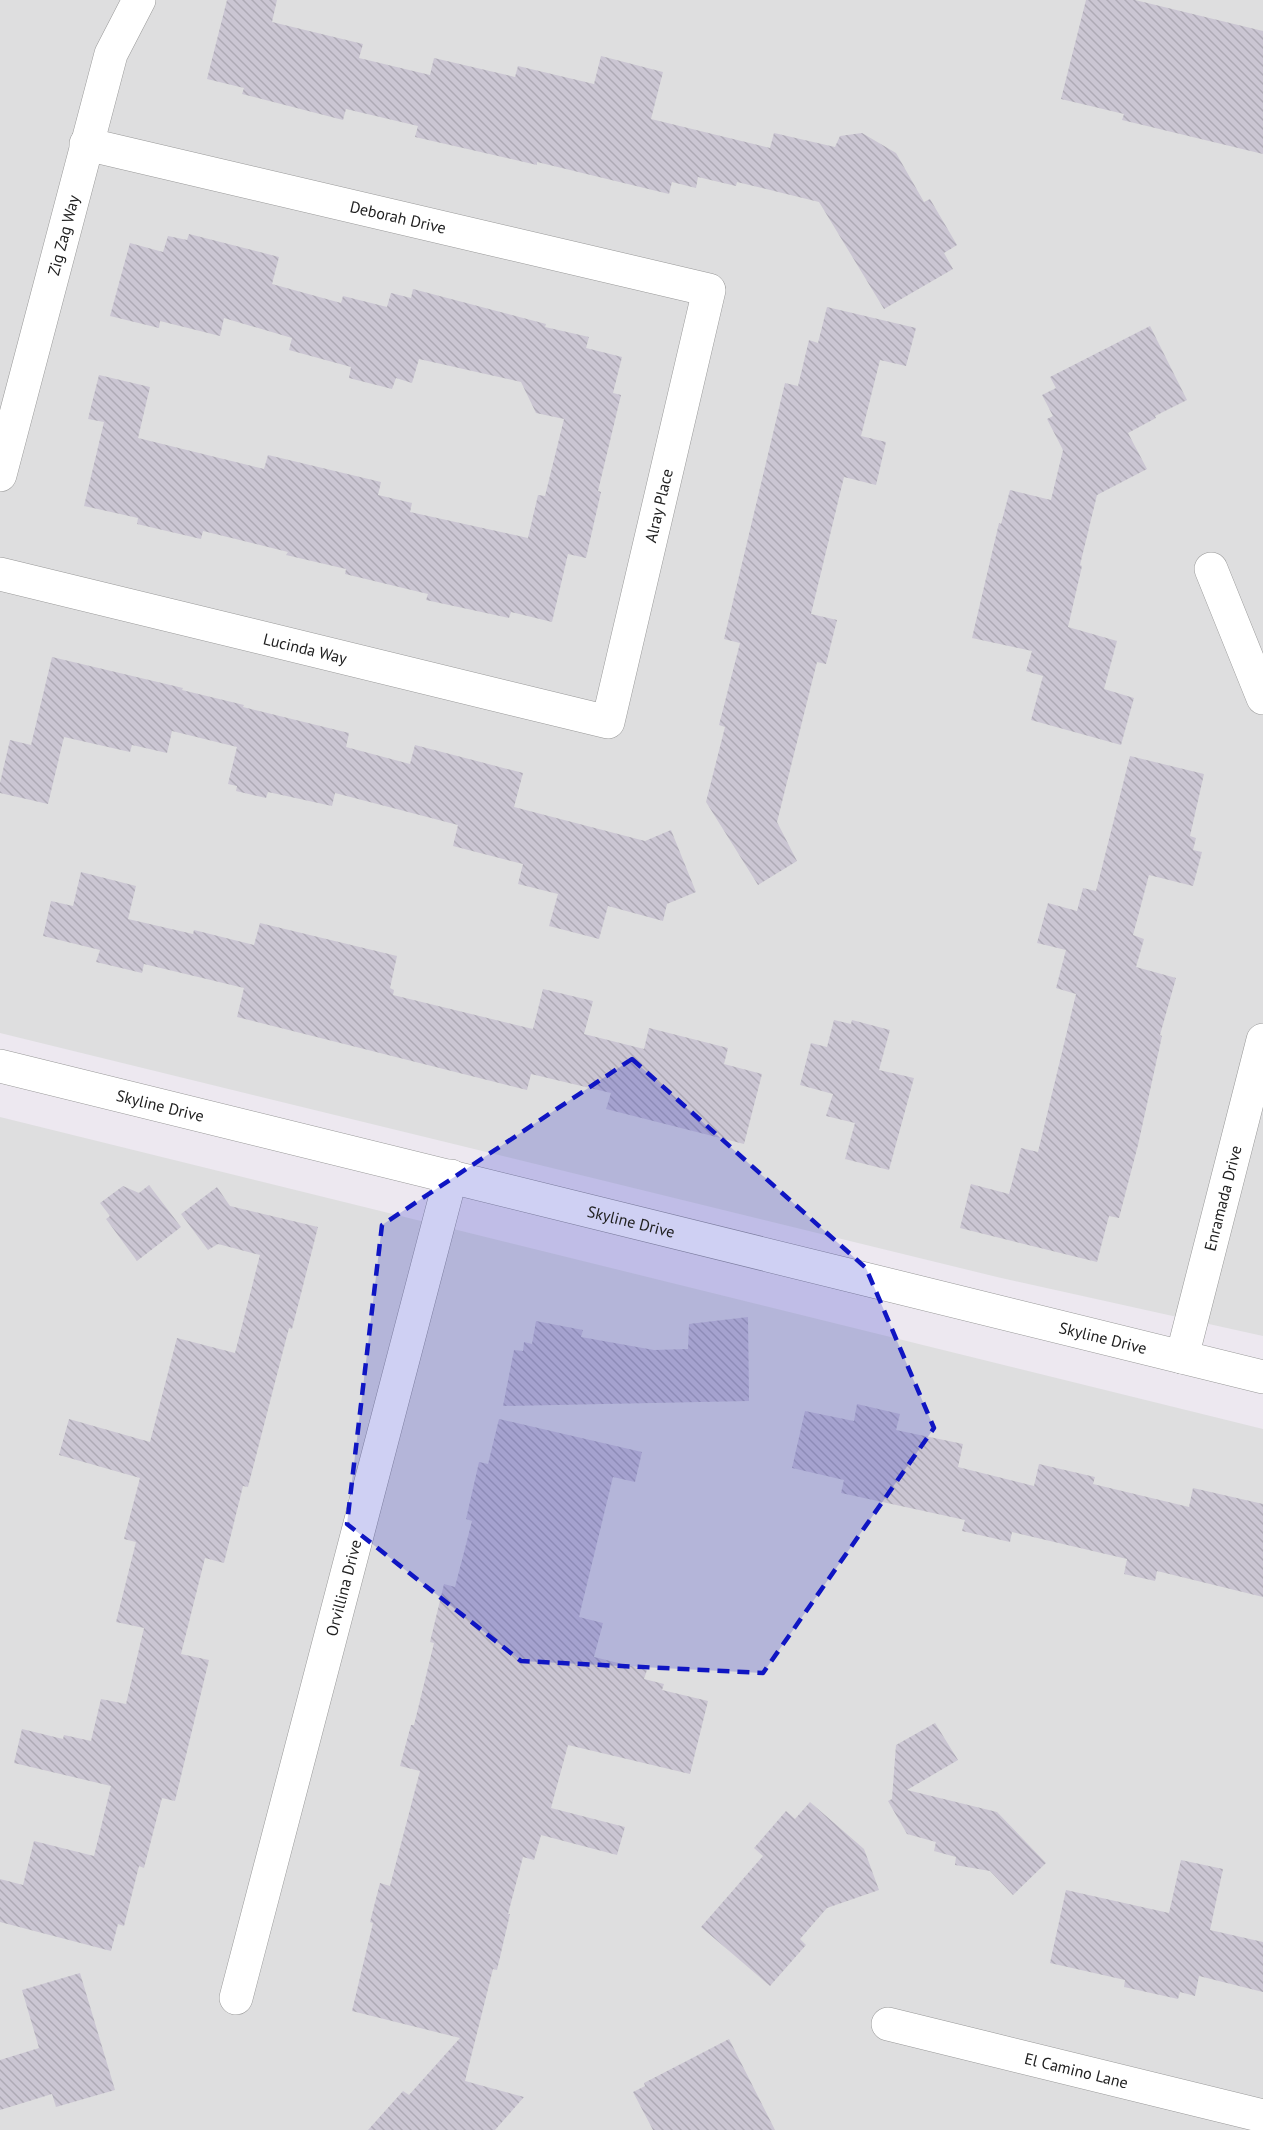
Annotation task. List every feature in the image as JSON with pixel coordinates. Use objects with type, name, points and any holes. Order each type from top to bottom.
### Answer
[{"type":"street","name":"Zig Zag Way","points":[[0,475],[111,54],[139,0]]},
{"type":"street","name":"Deborah Drive","points":[[86,144],[709,291]]},
{"type":"street","name":"Alray Place","points":[[608,722],[709,291]]},
{"type":"street","points":[[1211,569],[1263,698]]},
{"type":"street","name":"Lucinda Way","points":[[0,574],[608,722]]},
{"type":"street","name":"Enramada Drive","points":[[1182,1356],[1263,1040]]},
{"type":"street","name":"Skyline Drive","points":[[0,1065],[1263,1377]]},
{"type":"street","name":"Orvillina Drive","points":[[236,1998],[451,1176]]},
{"type":"street","name":"El Camino Lane","points":[[888,2024],[1263,2116]]},
{"type":"highlighted area","points":[[632,1059],[866,1268],[934,1428],[763,1673],[521,1661],[347,1524],[382,1225]]},
{"type":"shaded area","points":[[0,0],[1263,0],[1263,1336],[997,1277],[0,1033]]},
{"type":"shaded area","points":[[0,1117],[1263,1429],[1263,2130],[0,2130]]},
{"type":"building","points":[[227,0],[277,0],[272,22],[363,44],[359,58],[430,75],[434,58],[515,77],[518,66],[594,84],[601,56],[663,72],[651,119],[770,148],[774,133],[835,147],[840,136],[862,133],[896,153],[924,202],[930,199],[957,245],[944,253],[953,269],[884,309],[819,202],[737,182],[736,186],[698,177],[696,188],[672,182],[669,194],[537,162],[537,165],[415,137],[418,126],[346,109],[343,120],[242,94],[244,88],[207,79]]},
{"type":"building","points":[[1086,0],[1135,0],[1263,31],[1263,154],[1122,120],[1124,114],[1061,99]]},
{"type":"building","points":[[189,234],[279,257],[272,284],[341,303],[343,296],[387,307],[391,293],[411,298],[413,289],[546,324],[545,327],[589,337],[586,348],[622,357],[613,393],[621,395],[598,491],[601,492],[586,558],[568,554],[552,622],[511,612],[509,618],[426,600],[428,594],[345,574],[346,569],[286,555],[288,552],[203,531],[201,539],[137,524],[138,518],[84,506],[104,422],[88,419],[99,375],[150,387],[138,438],[264,469],[268,455],[381,482],[378,495],[412,503],[410,512],[528,538],[538,495],[545,496],[564,419],[536,413],[521,382],[419,359],[412,383],[396,378],[392,389],[349,378],[351,367],[289,350],[292,338],[224,318],[220,336],[160,321],[159,328],[110,316],[130,243],[163,252],[168,236],[187,240]]},
{"type":"building","points":[[827,307],[916,328],[906,366],[880,360],[861,436],[886,442],[876,485],[844,477],[811,614],[837,620],[826,664],[817,662],[777,822],[797,861],[758,885],[706,802],[725,727],[719,725],[740,643],[724,639],[785,383],[798,386],[809,340],[818,343]]},
{"type":"building","points":[[1150,326],[1187,400],[1128,433],[1147,469],[1097,495],[1068,627],[1117,641],[1104,689],[1134,698],[1121,745],[1031,720],[1043,676],[1026,671],[1032,651],[972,638],[999,523],[1001,524],[1010,490],[1051,500],[1063,450],[1047,419],[1053,416],[1042,395],[1056,388],[1050,377]]},
{"type":"building","points":[[52,657],[183,688],[182,690],[244,705],[243,707],[349,733],[346,747],[410,764],[415,745],[523,773],[514,807],[645,841],[671,830],[696,892],[667,904],[663,921],[608,906],[599,939],[549,926],[558,894],[518,884],[523,864],[453,846],[458,825],[335,793],[332,806],[268,792],[266,798],[236,791],[237,786],[228,784],[237,747],[172,731],[167,753],[132,745],[130,752],[64,737],[48,804],[0,793],[0,783],[10,740],[31,745]]},
{"type":"building","points":[[1130,756],[1204,774],[1190,836],[1196,838],[1193,850],[1202,852],[1193,886],[1149,875],[1133,935],[1144,939],[1136,967],[1176,978],[1160,1035],[1162,1036],[1138,1145],[1119,1218],[1109,1216],[1097,1262],[960,1228],[971,1184],[1009,1194],[1021,1148],[1038,1152],[1076,994],[1056,988],[1066,950],[1037,943],[1048,903],[1077,911],[1083,888],[1096,891]]},
{"type":"building","points":[[81,872],[136,886],[128,919],[193,934],[194,930],[254,945],[260,923],[397,956],[390,988],[394,990],[393,995],[533,1029],[543,989],[593,1001],[584,1034],[644,1049],[649,1028],[728,1048],[724,1064],[762,1074],[744,1144],[606,1109],[611,1093],[531,1074],[527,1090],[237,1017],[244,988],[144,964],[142,973],[96,962],[100,950],[43,936],[51,901],[73,906]]},
{"type":"building","points":[[834,1020],[851,1024],[852,1020],[890,1030],[879,1070],[914,1078],[889,1170],[845,1159],[855,1123],[826,1116],[833,1094],[800,1085],[811,1043],[827,1047]]},
{"type":"building","points":[[149,1185],[181,1227],[137,1261],[106,1219],[110,1216],[100,1203],[123,1186],[139,1193]]},
{"type":"building","points":[[217,1187],[230,1206],[318,1227],[248,1487],[243,1486],[224,1563],[205,1558],[181,1654],[209,1660],[175,1801],[162,1798],[144,1868],[139,1866],[124,1926],[118,1924],[111,1951],[0,1922],[0,1879],[23,1885],[34,1841],[94,1856],[111,1786],[14,1763],[22,1729],[63,1739],[64,1735],[91,1741],[101,1699],[126,1704],[144,1628],[116,1622],[136,1542],[124,1539],[140,1478],[59,1455],[69,1419],[150,1442],[177,1338],[235,1353],[260,1255],[218,1244],[208,1250],[181,1214]]},
{"type":"building","points":[[748,1317],[749,1401],[503,1406],[514,1350],[523,1351],[524,1342],[532,1344],[536,1321],[583,1330],[581,1337],[654,1350],[688,1349],[689,1324]]},
{"type":"building","points":[[857,1404],[900,1414],[896,1430],[963,1444],[958,1467],[1034,1486],[1039,1464],[1095,1477],[1093,1484],[1189,1507],[1193,1488],[1263,1504],[1263,1597],[1157,1571],[1155,1581],[1124,1574],[1127,1559],[1012,1532],[1010,1542],[962,1531],[965,1520],[841,1493],[844,1480],[792,1468],[805,1411],[854,1421]]},
{"type":"building","points":[[499,1419],[642,1452],[635,1482],[613,1477],[579,1617],[603,1623],[594,1657],[647,1670],[644,1679],[664,1684],[662,1690],[708,1701],[690,1774],[568,1745],[551,1808],[625,1827],[617,1855],[541,1835],[534,1860],[523,1857],[508,1914],[510,1914],[497,1970],[493,1969],[465,2081],[524,2097],[495,2130],[368,2130],[403,2091],[409,2095],[460,2038],[352,2011],[380,1883],[390,1886],[420,1771],[400,1766],[411,1725],[414,1725],[434,1643],[430,1642],[444,1584],[455,1587],[472,1521],[466,1519],[479,1462],[488,1464]]},
{"type":"building","points":[[935,1723],[958,1760],[907,1790],[997,1812],[1046,1863],[1013,1895],[990,1871],[955,1865],[956,1857],[934,1851],[936,1842],[907,1834],[888,1801],[892,1799],[896,1745]]},
{"type":"building","points":[[810,1802],[864,1849],[879,1890],[827,1908],[800,1939],[806,1945],[770,1986],[701,1927],[763,1856],[754,1848],[786,1811],[795,1819]]},
{"type":"building","points":[[1181,1860],[1223,1869],[1210,1930],[1263,1942],[1263,1992],[1199,1976],[1195,1996],[1180,1992],[1178,1999],[1124,1987],[1125,1980],[1050,1963],[1066,1890],[1169,1913]]},
{"type":"building","points":[[80,1973],[115,2090],[56,2107],[52,2094],[0,2110],[0,2060],[39,2048],[22,1990]]},
{"type":"building","points":[[729,2039],[775,2130],[653,2130],[633,2092],[645,2086],[644,2083]]}]
